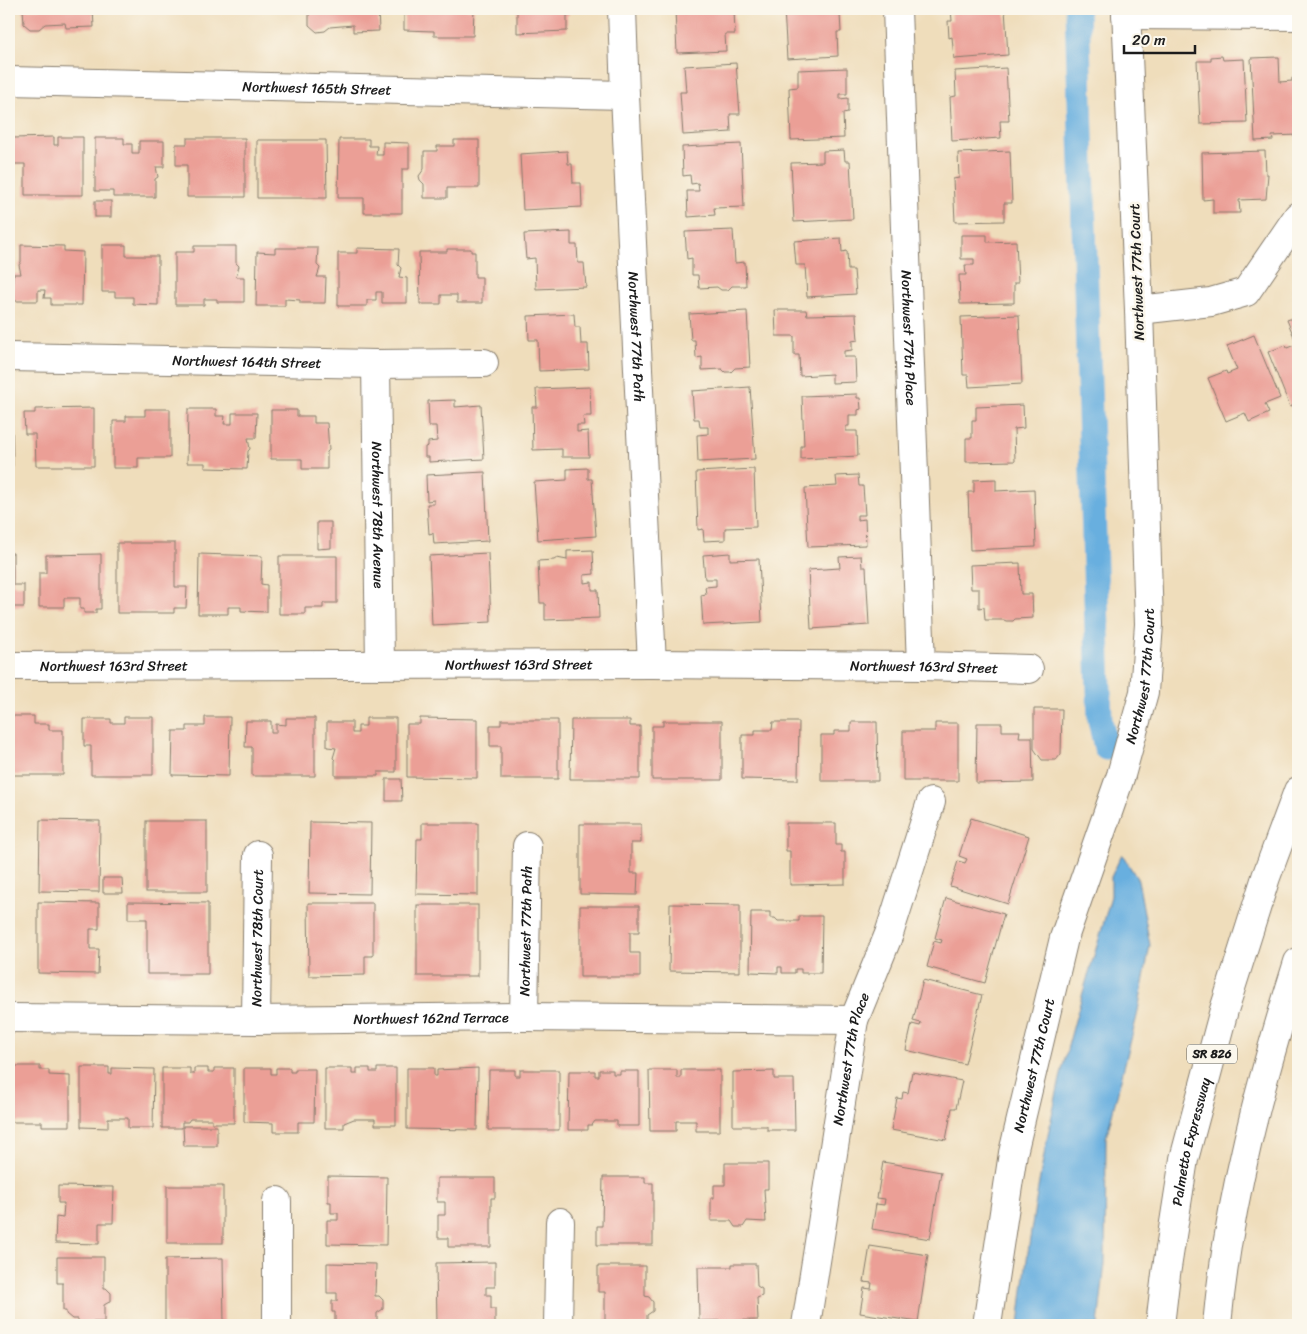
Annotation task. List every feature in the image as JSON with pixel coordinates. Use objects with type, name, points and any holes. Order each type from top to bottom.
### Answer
[{"type":"main road","name":"Northwest 77th Path","points":[[622,9],[652,664]]},
{"type":"main road","name":"Northwest 77th Place","points":[[897,9],[922,666]]},
{"type":"main road","points":[[1126,12],[1298,16]]},
{"type":"main road","name":"Northwest 77th Court","points":[[987,1325],[1013,1153],[1064,938],[1121,775],[1144,692],[1149,624],[1139,310],[1126,12]]},
{"type":"main road","name":"Northwest 165th Street","points":[[9,81],[625,95]]},
{"type":"main road","points":[[1139,310],[1211,302],[1246,292],[1298,216]]},
{"type":"main road","name":"Northwest 164th Street","points":[[9,357],[376,364],[484,363]]},
{"type":"main road","name":"Northwest 78th Avenue","points":[[376,364],[380,665]]},
{"type":"main road","name":"Northwest 163rd Street","points":[[9,666],[652,664],[922,666],[1029,669]]},
{"type":"main road","name":"Palmetto Expressway","points":[[1160,1325],[1184,1159],[1224,1010],[1266,877],[1298,791]]},
{"type":"main road","name":"Northwest 77th Place","points":[[806,1325],[854,1020],[889,934],[932,802]]},
{"type":"main road","name":"Northwest 77th Path","points":[[524,1017],[527,846]]},
{"type":"main road","name":"Northwest 78th Court","points":[[256,1020],[258,855]]},
{"type":"main road","points":[[1216,1325],[1220,1282],[1242,1164],[1278,1024],[1298,962]]},
{"type":"main road","name":"Northwest 162nd Terrace","points":[[9,1018],[256,1020],[524,1017],[854,1020]]},
{"type":"main road","points":[[277,1201],[277,1325]]},
{"type":"main road","points":[[558,1325],[560,1222]]},
{"type":"water","points":[[1122,854],[1138,880],[1150,945],[1137,1016],[1106,1138],[1105,1263],[1098,1325],[1019,1325],[1033,1219],[1052,1115],[1073,1027],[1111,896],[1111,877]]},
{"type":"building","points":[[23,9],[93,9],[94,27],[66,28],[65,23],[45,24],[39,29],[30,29],[24,24]]},
{"type":"building","points":[[309,9],[378,9],[379,31],[353,32],[353,25],[330,27],[325,31],[317,32],[309,25]]},
{"type":"building","points":[[404,9],[474,9],[473,36],[434,36],[434,31],[404,30]]},
{"type":"building","points":[[517,9],[569,9],[567,31],[517,33]]},
{"type":"building","points":[[734,9],[735,34],[725,34],[726,51],[677,53],[675,10]]},
{"type":"building","points":[[784,9],[835,9],[836,14],[840,14],[841,32],[837,32],[838,56],[787,59]]},
{"type":"building","points":[[951,9],[1005,9],[1008,55],[954,59],[952,37],[949,38],[948,21],[952,21]]},
{"type":"building","points":[[1222,56],[1223,60],[1244,59],[1247,123],[1200,124],[1197,61],[1211,61],[1211,57]]},
{"type":"building","points":[[1279,57],[1280,82],[1292,81],[1292,78],[1298,78],[1298,135],[1272,136],[1273,140],[1255,141],[1251,58]]},
{"type":"building","points":[[736,63],[740,114],[730,114],[731,132],[683,135],[680,92],[686,92],[684,66]]},
{"type":"building","points":[[847,68],[847,94],[840,94],[840,99],[848,98],[848,112],[843,113],[844,138],[791,140],[789,88],[798,87],[798,70]]},
{"type":"building","points":[[1006,68],[1009,121],[1000,121],[1001,138],[952,141],[950,97],[956,96],[955,71]]},
{"type":"building","points":[[54,137],[54,145],[58,145],[58,137],[83,137],[83,195],[25,195],[25,164],[13,164],[13,138]]},
{"type":"building","points":[[95,138],[124,138],[124,144],[132,144],[132,153],[139,153],[139,141],[164,141],[164,167],[156,167],[158,177],[155,179],[155,197],[113,197],[113,191],[95,191]]},
{"type":"building","points":[[187,138],[245,138],[245,197],[187,197],[187,165],[176,165],[176,144],[187,144]]},
{"type":"building","points":[[339,139],[369,139],[369,146],[377,146],[376,155],[383,155],[383,142],[409,143],[409,169],[402,169],[402,213],[364,213],[364,198],[338,198]]},
{"type":"building","points":[[257,140],[326,140],[327,198],[257,198]]},
{"type":"building","points":[[454,140],[479,140],[479,188],[447,188],[447,198],[424,198],[424,184],[419,176],[424,169],[424,151],[437,151],[437,146],[454,146]]},
{"type":"building","points":[[741,144],[744,207],[714,208],[715,215],[688,217],[687,191],[699,191],[698,183],[691,184],[690,175],[683,176],[682,147]]},
{"type":"building","points":[[844,150],[845,161],[850,161],[853,219],[794,222],[791,163],[823,162],[823,151]]},
{"type":"building","points":[[567,151],[568,164],[572,164],[573,183],[581,183],[582,207],[523,210],[520,154]]},
{"type":"building","points":[[1010,151],[1012,203],[1004,203],[1004,221],[955,222],[953,179],[959,178],[958,153]]},
{"type":"building","points":[[1265,151],[1266,174],[1268,174],[1266,199],[1239,200],[1240,213],[1213,213],[1213,199],[1203,200],[1202,153]]},
{"type":"building","points":[[95,201],[111,201],[111,217],[95,217]]},
{"type":"building","points":[[733,230],[735,263],[745,262],[746,286],[732,286],[728,290],[721,290],[717,287],[699,288],[698,275],[692,275],[692,258],[687,259],[685,232]]},
{"type":"building","points":[[571,232],[571,245],[577,245],[578,263],[584,263],[586,287],[536,289],[535,258],[526,259],[524,234]]},
{"type":"building","points":[[961,235],[987,235],[987,242],[1016,241],[1018,283],[1014,283],[1014,303],[960,304],[959,275],[966,275],[965,265],[974,265],[974,259],[961,259]]},
{"type":"building","points":[[841,238],[842,252],[847,251],[848,270],[854,270],[856,294],[807,297],[805,265],[796,265],[794,241]]},
{"type":"building","points":[[21,245],[64,246],[64,251],[83,252],[82,305],[51,305],[51,298],[44,298],[45,290],[38,290],[38,301],[12,301],[13,274],[21,274],[19,265],[21,262]]},
{"type":"building","points":[[102,245],[126,245],[126,256],[158,256],[158,305],[133,304],[133,297],[115,297],[115,292],[102,292]]},
{"type":"building","points":[[194,246],[236,246],[236,263],[239,266],[236,277],[244,277],[244,302],[217,302],[217,299],[204,299],[204,305],[175,305],[175,252],[194,252]]},
{"type":"building","points":[[275,248],[318,248],[317,265],[320,268],[317,277],[326,277],[325,303],[300,303],[300,300],[285,299],[285,306],[256,306],[257,252],[275,253]]},
{"type":"building","points":[[357,248],[399,249],[398,265],[401,268],[399,277],[407,278],[407,303],[382,303],[382,292],[376,292],[376,300],[367,300],[367,306],[338,306],[338,253],[357,253]]},
{"type":"building","points":[[447,249],[471,249],[471,252],[475,252],[475,277],[482,277],[482,303],[457,303],[457,295],[441,295],[441,304],[420,304],[419,252],[447,252]]},
{"type":"building","points":[[775,310],[806,310],[807,315],[856,314],[858,340],[852,341],[852,350],[844,351],[844,357],[855,357],[856,382],[832,383],[832,374],[800,376],[799,355],[794,355],[794,336],[776,336]]},
{"type":"building","points":[[747,311],[750,367],[735,368],[731,372],[725,372],[722,369],[702,370],[702,357],[696,358],[695,340],[691,340],[689,314]]},
{"type":"building","points":[[574,314],[575,327],[580,327],[581,344],[588,344],[589,369],[539,371],[538,340],[529,340],[528,316]]},
{"type":"building","points":[[1019,315],[1022,384],[969,387],[968,375],[963,375],[961,317]]},
{"type":"building","points":[[1298,316],[1298,403],[1290,407],[1268,352],[1286,345],[1287,348],[1297,344],[1287,320]]},
{"type":"building","points":[[1254,335],[1280,398],[1265,404],[1269,413],[1249,422],[1245,413],[1226,421],[1208,378],[1226,371],[1227,374],[1237,370],[1227,346]]},
{"type":"building","points":[[590,387],[591,416],[583,416],[584,425],[577,425],[577,432],[588,431],[589,457],[562,457],[562,449],[533,450],[532,407],[537,407],[536,389]]},
{"type":"building","points":[[750,387],[755,459],[698,462],[697,435],[708,434],[708,427],[700,427],[699,419],[694,419],[692,391]]},
{"type":"building","points":[[857,394],[857,398],[860,398],[861,409],[858,410],[858,415],[849,415],[849,426],[846,426],[846,431],[857,431],[858,456],[801,459],[801,446],[804,446],[802,396]]},
{"type":"building","points":[[455,400],[455,407],[481,405],[484,459],[429,462],[429,457],[425,457],[425,447],[428,446],[428,442],[437,441],[436,426],[429,426],[428,401]]},
{"type":"building","points":[[1023,405],[1024,428],[1014,429],[1015,461],[966,462],[966,438],[972,438],[972,420],[976,420],[976,407]]},
{"type":"building","points":[[9,407],[12,407],[13,466],[9,466]]},
{"type":"building","points":[[94,408],[94,466],[36,466],[35,434],[25,434],[24,413],[35,413],[35,409]]},
{"type":"building","points":[[145,409],[170,409],[170,458],[138,458],[138,468],[113,468],[113,421],[126,421],[126,416],[145,416]]},
{"type":"building","points":[[188,409],[216,409],[216,416],[225,416],[224,424],[232,424],[232,413],[257,413],[256,438],[248,438],[250,449],[248,451],[247,469],[205,468],[205,463],[187,463]]},
{"type":"building","points":[[271,410],[297,410],[297,416],[314,416],[314,423],[327,423],[329,450],[327,452],[327,469],[302,469],[302,459],[271,459]]},
{"type":"building","points":[[588,468],[588,479],[592,479],[596,536],[538,540],[534,482],[567,480],[567,469]]},
{"type":"building","points":[[754,469],[756,527],[725,528],[725,540],[704,541],[703,529],[698,530],[696,472]]},
{"type":"building","points":[[485,472],[488,541],[434,544],[433,533],[429,534],[427,504],[434,504],[434,500],[427,501],[426,475]]},
{"type":"building","points":[[858,475],[859,486],[863,486],[865,515],[857,515],[857,520],[865,519],[866,545],[808,547],[805,488],[837,486],[836,476]]},
{"type":"building","points":[[996,479],[996,491],[1034,489],[1036,547],[970,550],[968,492],[974,492],[974,480]]},
{"type":"building","points":[[317,522],[331,522],[331,548],[317,549]]},
{"type":"building","points":[[117,543],[175,543],[175,587],[187,587],[186,608],[174,608],[174,613],[117,613]]},
{"type":"building","points":[[593,550],[594,574],[584,575],[584,583],[592,582],[592,590],[598,590],[599,618],[545,620],[545,603],[540,603],[538,561],[554,560],[557,558],[567,560],[567,551]]},
{"type":"building","points":[[9,553],[13,553],[13,585],[24,585],[24,607],[13,607],[13,613],[9,613]]},
{"type":"building","points":[[488,553],[491,622],[432,625],[429,556]]},
{"type":"building","points":[[730,553],[730,560],[759,559],[762,622],[703,625],[701,595],[706,594],[705,587],[716,586],[716,579],[705,579],[703,555]]},
{"type":"building","points":[[101,554],[101,609],[96,609],[96,613],[84,613],[84,609],[80,609],[80,598],[64,598],[64,607],[39,607],[39,573],[46,573],[46,555]]},
{"type":"building","points":[[199,554],[262,556],[261,584],[267,585],[267,612],[241,611],[241,607],[228,607],[228,614],[198,614]]},
{"type":"building","points":[[279,556],[337,556],[337,603],[323,603],[323,608],[305,608],[305,614],[279,614]]},
{"type":"building","points":[[861,556],[862,567],[866,567],[869,625],[811,629],[808,570],[840,568],[839,557]]},
{"type":"building","points":[[1020,563],[1021,594],[1032,594],[1033,618],[1015,619],[1013,621],[985,620],[984,607],[979,608],[979,589],[971,589],[970,565]]},
{"type":"building","points":[[1034,709],[1062,709],[1061,754],[1056,760],[1042,760],[1034,749]]},
{"type":"building","points":[[9,716],[34,716],[34,724],[49,724],[49,730],[63,730],[63,775],[9,775]]},
{"type":"building","points":[[124,717],[153,717],[153,775],[91,775],[91,746],[84,746],[84,719],[111,719],[111,723],[124,723]]},
{"type":"building","points":[[205,717],[230,717],[229,776],[172,775],[173,731],[187,731],[187,726],[205,726]]},
{"type":"building","points":[[286,718],[315,718],[315,776],[252,776],[252,747],[245,747],[246,721],[271,721],[271,733],[276,733],[276,724],[286,725]]},
{"type":"building","points":[[366,718],[396,718],[396,772],[378,772],[378,776],[335,776],[335,760],[333,758],[336,748],[327,747],[327,722],[352,722],[352,733],[358,733],[358,726],[366,726]]},
{"type":"building","points":[[420,718],[477,719],[477,778],[407,777],[407,724],[420,724]]},
{"type":"building","points":[[501,720],[558,720],[558,779],[501,779],[501,746],[490,746],[490,725],[501,725]]},
{"type":"building","points":[[571,720],[630,720],[630,726],[640,726],[640,779],[570,779]]},
{"type":"building","points":[[663,721],[722,721],[722,780],[652,780],[652,726],[663,726]]},
{"type":"building","points":[[773,722],[799,722],[798,780],[742,779],[742,735],[755,735],[755,730],[772,730]]},
{"type":"building","points":[[851,722],[877,722],[878,781],[821,781],[821,735],[834,735],[834,731],[851,731]]},
{"type":"building","points":[[935,723],[958,723],[958,781],[903,781],[903,731],[935,731]]},
{"type":"building","points":[[977,723],[1002,723],[1002,731],[1020,731],[1019,737],[1032,737],[1033,782],[976,783]]},
{"type":"building","points":[[386,779],[401,779],[402,801],[386,801]]},
{"type":"building","points":[[971,818],[1029,836],[1008,904],[950,886],[958,861],[965,863],[967,859],[959,856]]},
{"type":"building","points":[[40,820],[100,821],[99,892],[39,891]]},
{"type":"building","points":[[146,821],[207,821],[207,892],[146,892]]},
{"type":"building","points":[[310,822],[371,823],[370,894],[309,893]]},
{"type":"building","points":[[422,823],[478,823],[478,895],[416,894],[417,839],[422,839]]},
{"type":"building","points":[[786,823],[836,823],[836,845],[841,845],[841,852],[845,852],[845,884],[790,885],[790,851],[786,851]]},
{"type":"building","points":[[580,824],[641,824],[641,843],[631,843],[631,873],[638,873],[637,895],[580,894]]},
{"type":"building","points":[[103,878],[122,878],[123,893],[103,893]]},
{"type":"building","points":[[946,898],[1004,914],[985,983],[927,967],[934,941],[941,943],[942,940],[935,938]]},
{"type":"building","points":[[38,902],[99,903],[99,929],[90,929],[90,949],[99,949],[98,974],[38,973]]},
{"type":"building","points":[[128,902],[208,903],[208,974],[147,974],[147,919],[128,919]]},
{"type":"building","points":[[308,903],[373,903],[373,956],[365,956],[365,975],[309,976]]},
{"type":"building","points":[[670,904],[740,905],[740,972],[669,971]]},
{"type":"building","points":[[417,905],[478,905],[478,976],[417,976]]},
{"type":"building","points":[[580,906],[639,906],[639,932],[630,932],[630,953],[640,953],[640,977],[580,977]]},
{"type":"building","points":[[751,912],[770,912],[770,918],[775,918],[778,921],[799,921],[799,916],[822,916],[821,973],[801,973],[801,969],[795,969],[795,973],[782,973],[782,967],[778,967],[778,973],[750,972]]},
{"type":"building","points":[[923,980],[982,995],[965,1064],[906,1050],[912,1024],[920,1026],[921,1023],[913,1021]]},
{"type":"building","points":[[9,1066],[40,1066],[40,1070],[49,1070],[49,1075],[70,1076],[70,1126],[42,1126],[42,1122],[9,1122]]},
{"type":"building","points":[[81,1067],[109,1067],[109,1074],[112,1074],[112,1068],[154,1069],[153,1128],[128,1128],[128,1118],[108,1118],[108,1128],[81,1127]]},
{"type":"building","points":[[162,1068],[190,1068],[190,1074],[194,1074],[194,1068],[208,1068],[208,1072],[214,1072],[214,1068],[234,1068],[234,1123],[212,1123],[212,1119],[190,1119],[188,1122],[182,1122],[182,1128],[162,1128]]},
{"type":"building","points":[[244,1068],[271,1068],[271,1074],[276,1074],[276,1068],[290,1068],[290,1072],[295,1072],[295,1069],[315,1069],[314,1122],[298,1122],[298,1132],[273,1132],[273,1123],[244,1122]]},
{"type":"building","points":[[325,1068],[352,1068],[352,1074],[357,1074],[357,1068],[370,1068],[370,1072],[377,1072],[377,1068],[396,1068],[396,1125],[375,1125],[375,1119],[354,1119],[344,1123],[344,1128],[325,1128]]},
{"type":"building","points":[[407,1068],[434,1068],[434,1076],[437,1076],[437,1070],[478,1068],[477,1130],[407,1129]]},
{"type":"building","points":[[489,1070],[515,1070],[515,1076],[520,1076],[520,1070],[559,1070],[559,1130],[488,1130]]},
{"type":"building","points":[[599,1070],[613,1070],[613,1074],[620,1074],[620,1071],[639,1071],[639,1126],[617,1126],[617,1121],[595,1121],[592,1125],[588,1125],[588,1130],[568,1130],[569,1071],[595,1071],[595,1076],[599,1076]]},
{"type":"building","points":[[649,1070],[677,1070],[677,1078],[681,1078],[681,1070],[720,1070],[720,1131],[696,1131],[696,1121],[676,1121],[676,1131],[650,1131]]},
{"type":"building","points":[[774,1071],[774,1079],[794,1079],[795,1130],[767,1130],[767,1126],[733,1126],[733,1072]]},
{"type":"building","points":[[912,1072],[962,1081],[956,1108],[952,1108],[946,1140],[891,1130],[897,1098],[902,1099],[903,1092],[908,1093]]},
{"type":"building","points":[[183,1126],[217,1126],[217,1146],[184,1146]]},
{"type":"building","points":[[883,1162],[941,1172],[930,1239],[872,1229],[876,1204],[884,1205],[885,1199],[877,1198]]},
{"type":"building","points":[[725,1163],[768,1163],[768,1189],[764,1189],[766,1222],[747,1221],[743,1227],[735,1227],[731,1221],[711,1221],[711,1198],[714,1198],[714,1185],[725,1185]]},
{"type":"building","points":[[328,1176],[387,1177],[386,1245],[327,1244],[327,1220],[338,1220],[338,1213],[331,1213],[331,1202],[328,1202]]},
{"type":"building","points":[[603,1177],[645,1177],[645,1183],[653,1183],[653,1245],[597,1245],[597,1226],[602,1226]]},
{"type":"building","points":[[437,1178],[495,1178],[495,1198],[491,1198],[491,1247],[448,1247],[448,1238],[438,1238],[438,1215],[445,1215],[445,1202],[437,1202]]},
{"type":"building","points":[[58,1186],[114,1187],[113,1223],[99,1223],[99,1244],[55,1243],[56,1217],[63,1218],[64,1203],[58,1203]]},
{"type":"building","points":[[167,1186],[223,1186],[223,1243],[167,1243]]},
{"type":"building","points":[[870,1246],[928,1255],[918,1322],[860,1313],[864,1288],[871,1289],[872,1283],[864,1282]]},
{"type":"building","points":[[57,1257],[104,1257],[104,1288],[111,1293],[111,1301],[104,1305],[104,1322],[78,1322],[78,1319],[72,1319],[66,1314],[66,1311],[63,1311],[63,1283],[57,1283]]},
{"type":"building","points":[[223,1258],[224,1325],[165,1325],[165,1259]]},
{"type":"building","points":[[495,1262],[495,1287],[486,1287],[486,1295],[491,1295],[491,1309],[495,1309],[495,1325],[437,1325],[436,1263]]},
{"type":"building","points":[[327,1263],[376,1264],[375,1296],[379,1296],[383,1300],[383,1309],[377,1313],[377,1325],[335,1325],[335,1312],[332,1312],[332,1301],[337,1301],[337,1293],[327,1293]]},
{"type":"building","points":[[732,1264],[756,1264],[757,1286],[762,1289],[762,1296],[757,1298],[758,1320],[699,1321],[698,1267],[732,1267]]},
{"type":"building","points":[[598,1266],[645,1266],[645,1296],[649,1297],[653,1302],[653,1311],[647,1315],[647,1325],[605,1325],[605,1292],[598,1292]]},
{"type":"waterway","points":[[1077,9],[1100,720],[1106,748]]}]
